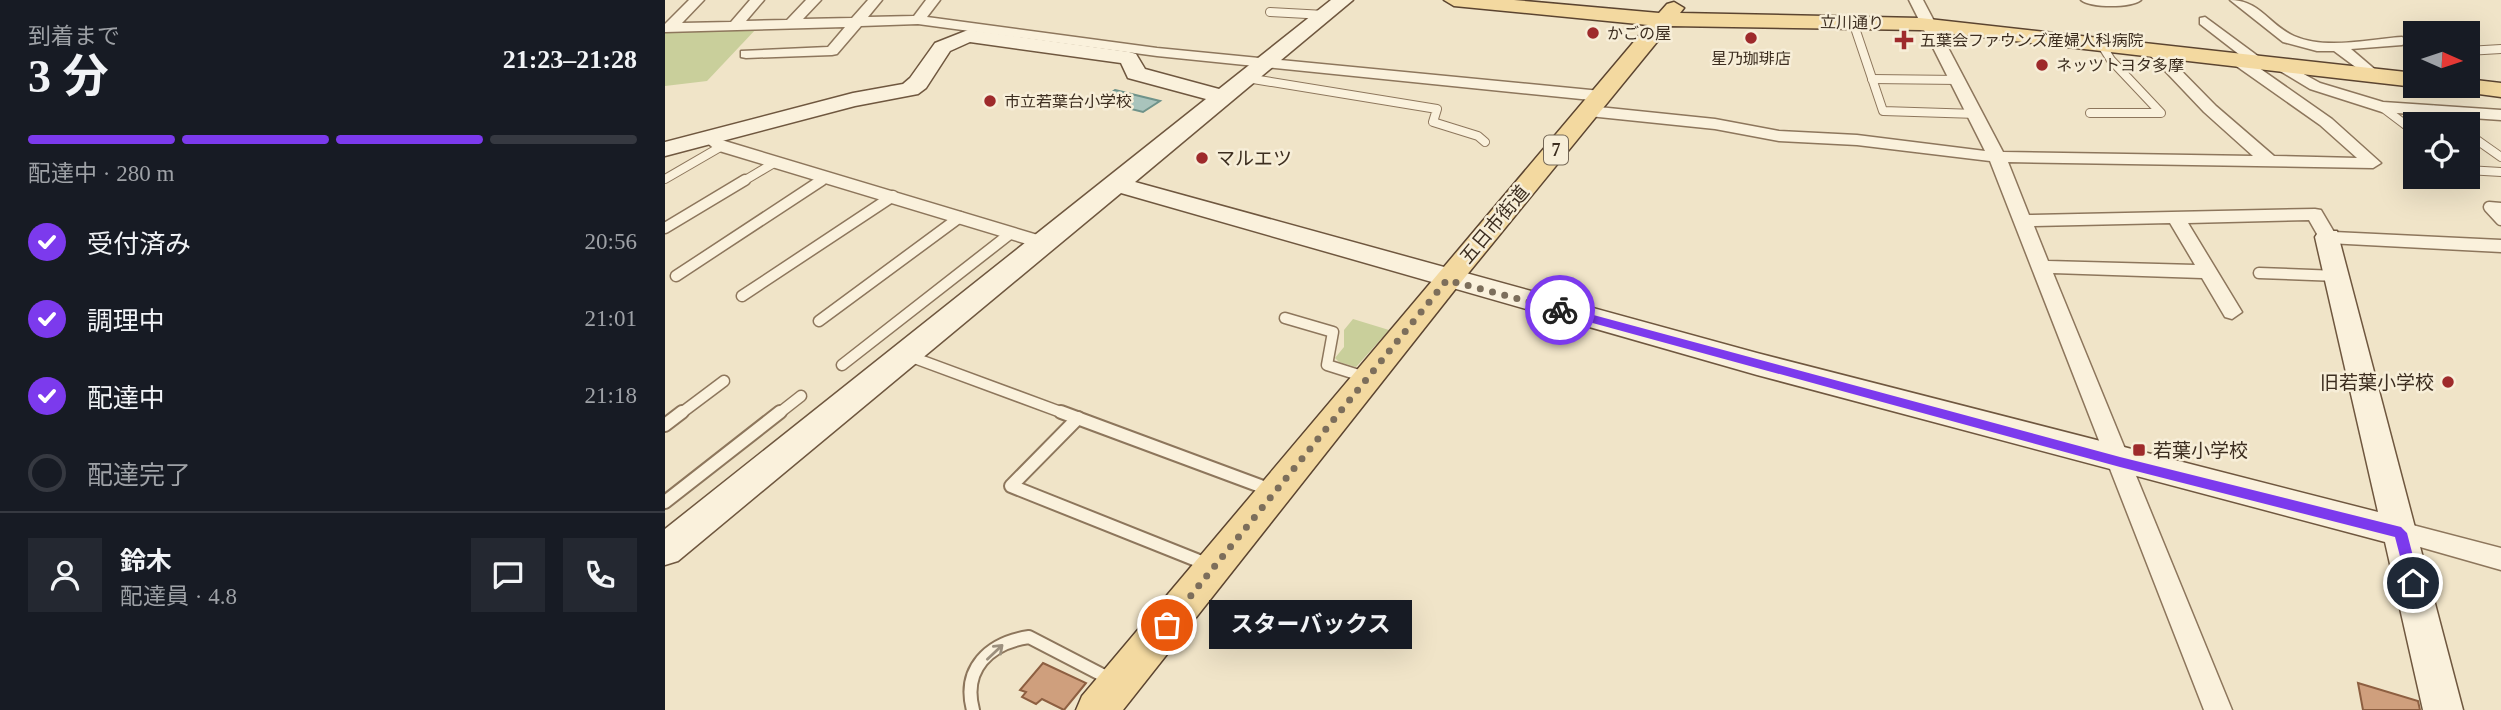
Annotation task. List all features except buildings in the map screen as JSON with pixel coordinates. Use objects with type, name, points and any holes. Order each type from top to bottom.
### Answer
[{"type":"main road","name":"立川通り","points":[[1454,0],[1538,5],[1664,20],[1929,25],[2403,79]]},
{"type":"main road","name":"五日市街道","points":[[1108,697],[1447,280],[1680,0]]},
{"type":"main road","points":[[2480,88],[2501,90]]},
{"type":"street","points":[[667,28],[697,0]]},
{"type":"street","points":[[736,24],[757,0]]},
{"type":"street","points":[[793,22],[814,0]]},
{"type":"street","points":[[747,54],[832,51],[874,0]]},
{"type":"street","points":[[918,20],[933,0]]},
{"type":"street","points":[[665,550],[1343,0]]},
{"type":"street","points":[[1916,0],[1997,157],[2218,710]]},
{"type":"street","points":[[2088,0],[2134,0]]},
{"type":"street","points":[[2237,0],[2288,39],[2317,47],[2402,41]]},
{"type":"street","points":[[667,28],[918,20],[1157,52],[1268,62],[1595,104],[1779,136],[1857,140],[1997,157],[2373,163],[2326,122],[2237,60]]},
{"type":"street","points":[[2187,22],[2211,20],[2269,64],[2315,86],[2382,107],[2500,116]]},
{"type":"street","points":[[665,149],[718,141],[853,100],[910,89],[918,83],[942,47],[968,36],[1129,58],[1136,73],[1224,97]]},
{"type":"street","points":[[2337,46],[2368,68],[2373,75]]},
{"type":"street","points":[[2153,50],[2210,109],[2269,161]]},
{"type":"street","points":[[718,141],[774,163],[893,196],[1044,243]]},
{"type":"street","points":[[1117,184],[1447,280],[2120,462],[2501,559]]},
{"type":"street","points":[[2024,221],[2315,214],[2328,237],[2444,710]]},
{"type":"street","points":[[2176,218],[2232,312]]},
{"type":"street","points":[[2328,237],[2501,246]]},
{"type":"street","points":[[2043,267],[2209,272]]},
{"type":"lane","points":[[1270,12],[1325,15]]},
{"type":"lane","points":[[1853,22],[1883,111],[1977,114]]},
{"type":"lane","points":[[2090,113],[2161,113],[2111,60],[2101,44]]},
{"type":"lane","points":[[2480,50],[2501,49]]},
{"type":"lane","points":[[1247,78],[1437,109],[1432,117],[1433,122],[1478,136],[1485,142]]},
{"type":"lane","points":[[1872,79],[1959,80]]},
{"type":"lane","points":[[2382,107],[2403,123]]},
{"type":"lane","points":[[665,179],[718,141]]},
{"type":"lane","points":[[2480,142],[2501,157]]},
{"type":"lane","points":[[665,228],[774,163]]},
{"type":"lane","points":[[2480,171],[2501,173]]},
{"type":"lane","points":[[676,276],[826,178]]},
{"type":"lane","points":[[742,296],[893,196]]},
{"type":"lane","points":[[2501,208],[2489,207],[2501,220]]},
{"type":"lane","points":[[818,321],[960,218]]},
{"type":"lane","points":[[842,365],[1011,233]]},
{"type":"lane","points":[[2259,273],[2337,276]]},
{"type":"lane","points":[[1285,318],[1333,332],[1327,365],[1367,378]]},
{"type":"lane","points":[[907,355],[1275,491]]},
{"type":"lane","points":[[665,425],[725,381]]},
{"type":"lane","points":[[665,502],[801,396]]},
{"type":"lane","points":[[1078,418],[1011,486],[1214,567]]},
{"type":"lane","points":[[972,710],[969,682],[993,653],[1006,641],[1016,638],[1029,637],[1108,697]]},
{"type":"green space","points":[[757,28],[707,81],[665,86],[665,32]]},
{"type":"green space","points":[[1353,319],[1389,330],[1356,367],[1339,362],[1335,358],[1344,347],[1344,330]]},
{"type":"water","points":[[1115,90],[1160,101],[1143,112],[1099,101]]},
{"type":"way so far","points":[[1167,625],[1447,280],[1560,310]]},
{"type":"place","name":"かごの屋","points":[[1593,33]]},
{"type":"place","name":"星乃珈琲店","points":[[1751,38]]},
{"type":"place","name":"五葉会ファウンズ産婦人科病院","points":[[1904,40]]},
{"type":"place","name":"ネッツトヨタ多摩","points":[[2042,65]]},
{"type":"place","name":"市立若葉台小学校","points":[[990,101]]},
{"type":"place","name":"マルエツ","points":[[1202,158]]},
{"type":"place","name":"旧若葉小学校","points":[[2448,382]]},
{"type":"place","name":"若葉小学校","points":[[2139,450]]},
{"type":"place","name":"スターバックス","points":[[1167,625]]},
{"type":"route","points":[[1560,310],[2120,462],[2401,533],[2413,583]]}]
